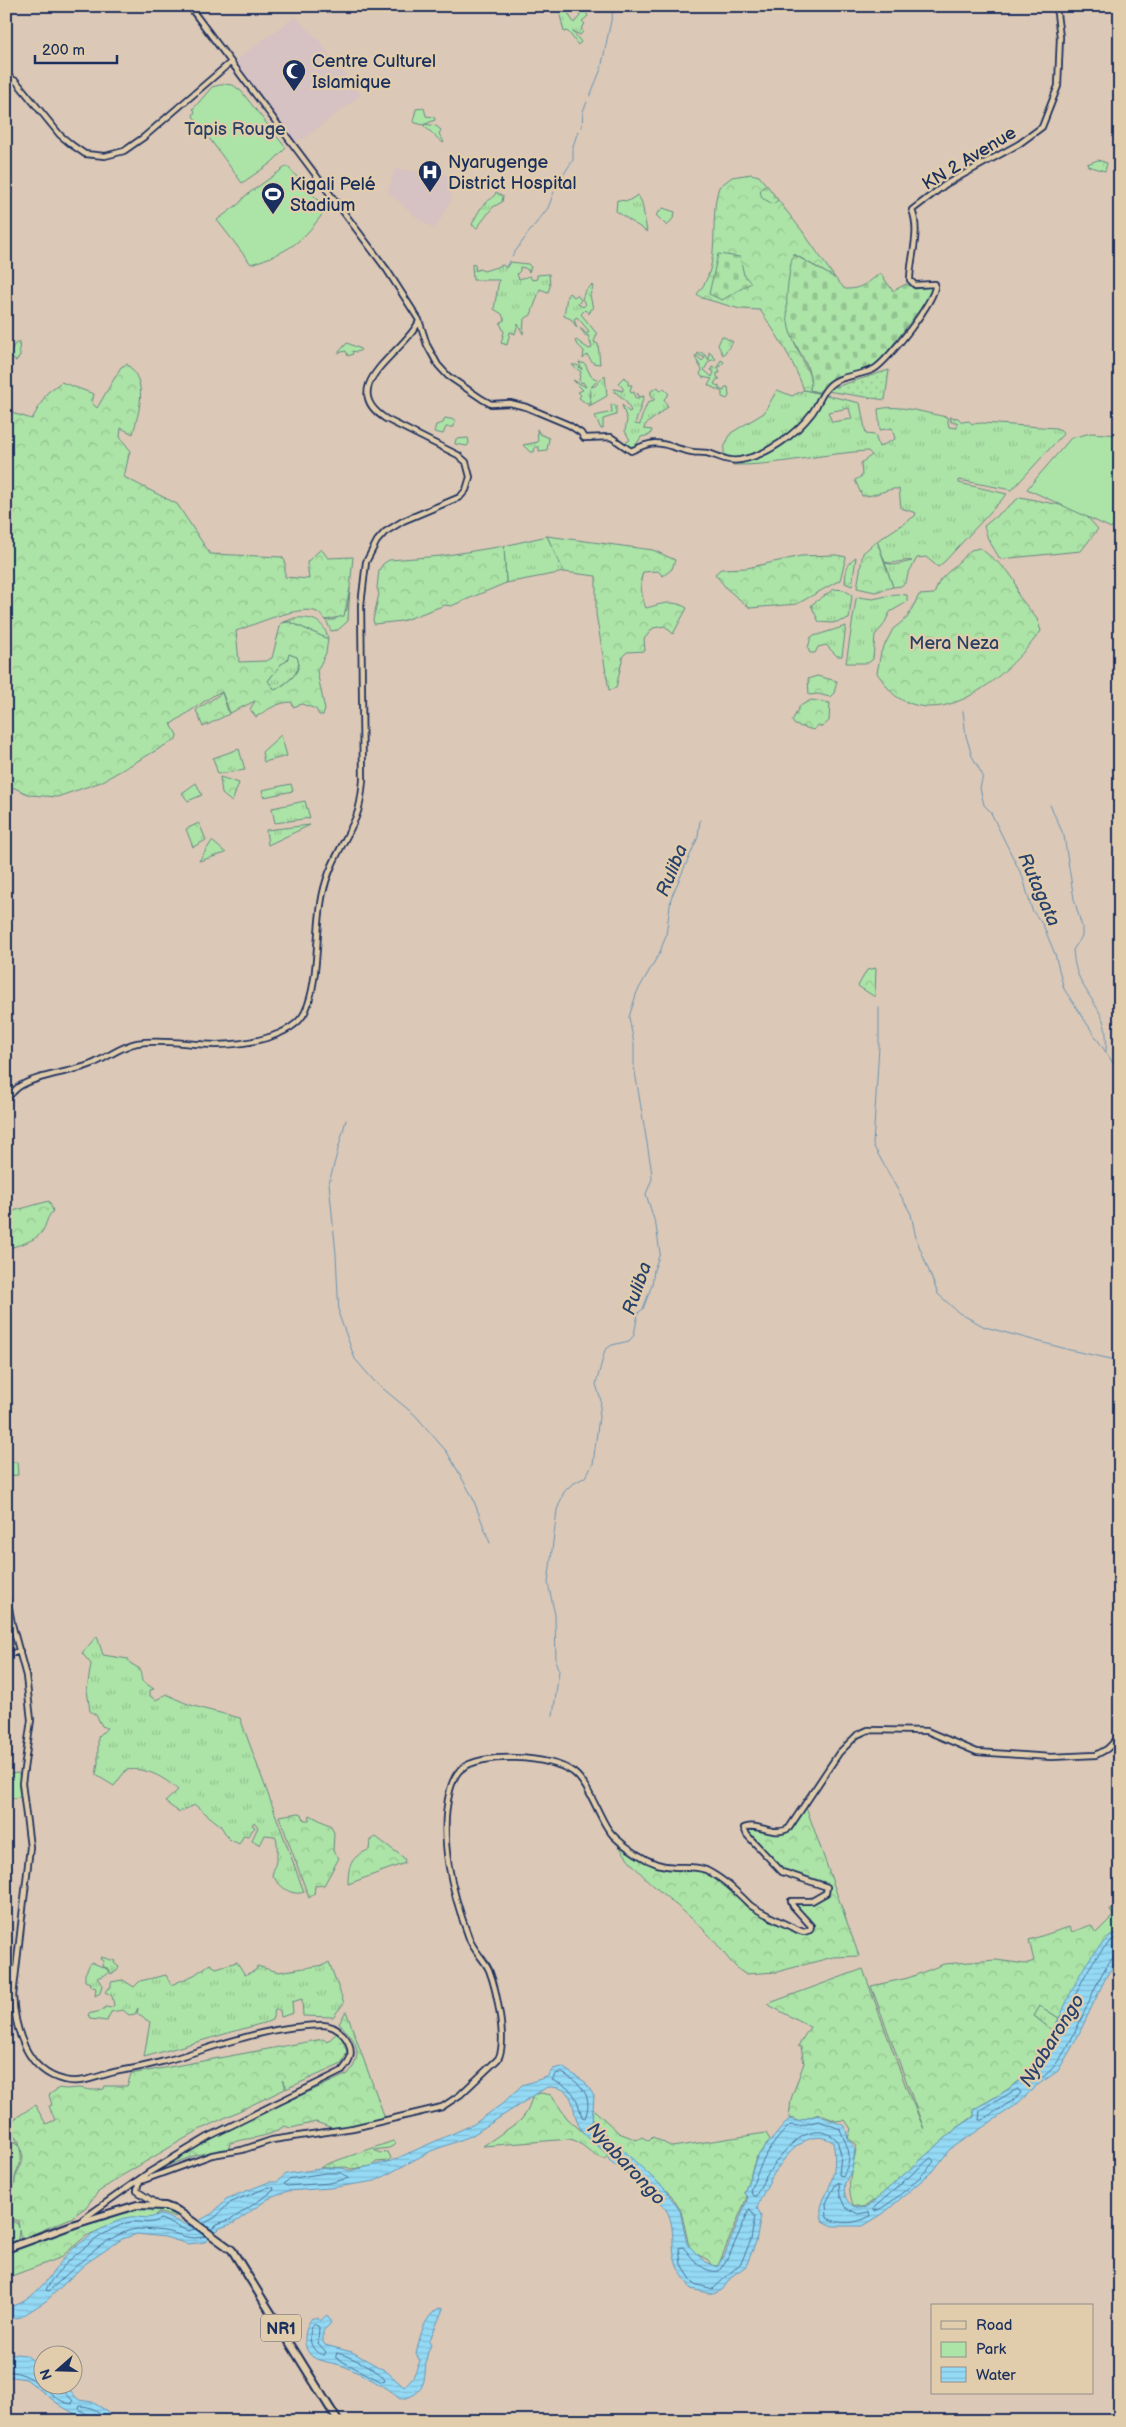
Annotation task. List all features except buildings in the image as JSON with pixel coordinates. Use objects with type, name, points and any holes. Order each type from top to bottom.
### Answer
[{"type":"highway","name":"NR1","points":[[6,2249],[75,2224],[137,2205],[160,2206],[178,2211],[232,2250],[245,2268],[338,2421]]},
{"type":"main road","name":"KN 2 Avenue","points":[[189,6],[378,257],[419,320],[429,350],[438,365],[459,384],[491,404],[510,403],[526,407],[569,425],[581,433],[584,438],[611,437],[631,451],[654,442],[693,452],[707,453],[729,461],[758,456],[797,428],[812,413],[828,386],[878,367],[926,306],[936,290],[935,284],[914,285],[910,280],[915,239],[915,217],[912,210],[946,184],[1019,144],[1042,127],[1058,86],[1060,37],[1056,6]]},
{"type":"main road","points":[[6,76],[16,81],[60,135],[72,145],[85,154],[105,156],[124,151],[144,137],[231,62]]},
{"type":"main road","points":[[6,1098],[21,1085],[91,1064],[137,1043],[184,1042],[229,1044],[277,1035],[290,1029],[304,1014],[308,1004],[313,974],[318,920],[326,880],[330,866],[356,816],[361,798],[363,780],[361,605],[366,562],[385,532],[403,521],[460,497],[469,484],[469,472],[462,458],[386,419],[375,412],[369,404],[367,395],[370,382],[384,360],[409,338],[419,320]]},
{"type":"main road","points":[[6,1592],[12,1624],[20,1651],[30,1707],[30,1735],[22,1783],[30,1847],[13,1996],[14,2015],[20,2038],[36,2062],[55,2077],[76,2082],[128,2071],[250,2035],[323,2025],[339,2031],[346,2040],[350,2052],[350,2058],[342,2071],[208,2137],[148,2172],[91,2215],[75,2224]]},
{"type":"main road","points":[[6,1655],[20,1651]]},
{"type":"main road","points":[[160,2206],[137,2191],[138,2184],[212,2155],[242,2150],[264,2142],[353,2128],[442,2107],[460,2095],[498,2059],[501,2053],[501,2026],[494,1985],[488,1969],[469,1940],[450,1872],[447,1853],[448,1799],[451,1786],[458,1772],[469,1764],[492,1759],[525,1758],[566,1768],[578,1776],[609,1830],[626,1847],[658,1864],[699,1868],[706,1871],[741,1893],[754,1908],[804,1932],[810,1930],[811,1926],[793,1906],[791,1901],[816,1900],[826,1893],[827,1887],[782,1872],[747,1835],[744,1828],[749,1827],[779,1832],[789,1828],[831,1764],[857,1736],[876,1729],[927,1730],[977,1752],[1075,1758],[1096,1755],[1107,1749],[1120,1736]]},
{"type":"shaded area","points":[[295,17],[317,38],[361,95],[305,138],[296,141],[291,140],[235,64],[241,56]]},
{"type":"shaded area","points":[[395,169],[454,176],[450,202],[435,229],[419,219],[388,192]]},
{"type":"green space","points":[[558,6],[565,8],[574,23],[580,16],[577,11],[580,9],[579,6],[583,6],[588,16],[582,21],[585,24],[581,28],[583,32],[580,35],[573,32],[581,42],[578,45],[567,31],[564,32]]},
{"type":"green space","name":"Tapis Rouge","points":[[224,84],[233,85],[241,91],[286,148],[271,163],[242,183],[193,116],[195,111],[193,109],[212,87]]},
{"type":"green space","points":[[424,108],[426,116],[434,117],[435,120],[423,125],[413,122],[416,109]]},
{"type":"green space","points":[[425,124],[436,126],[441,130],[439,134],[443,143],[424,126]]},
{"type":"green space","points":[[1098,160],[1107,163],[1105,171],[1088,166],[1087,164]]},
{"type":"green space","name":"Kigali Pelé Stadium","points":[[287,166],[326,209],[310,230],[294,244],[276,255],[251,264],[217,220],[240,203],[245,196]]},
{"type":"green space","points":[[751,174],[759,176],[803,232],[835,278],[794,254],[789,291],[788,319],[794,342],[812,383],[833,381],[820,393],[804,390],[785,348],[760,310],[740,309],[702,298],[697,294],[705,283],[710,270],[714,242],[716,200],[719,187],[732,177]]},
{"type":"green space","points":[[766,184],[778,200],[773,204],[762,198],[760,191]]},
{"type":"green space","points":[[496,192],[503,196],[502,202],[493,207],[477,228],[472,225],[483,206]]},
{"type":"green space","points":[[638,195],[642,203],[647,232],[616,211],[617,200],[628,201]]},
{"type":"green space","points":[[663,208],[675,212],[674,217],[667,226],[656,215]]},
{"type":"green space","points":[[718,254],[740,257],[744,275],[751,283],[722,300],[709,294]]},
{"type":"green space","points":[[793,254],[835,278],[845,289],[864,285],[880,273],[893,291],[906,284],[915,289],[930,287],[934,291],[878,364],[833,381],[818,392],[810,390],[810,374],[789,328],[787,291]]},
{"type":"green space","points":[[510,262],[528,264],[531,267],[529,272],[525,268],[520,267],[520,271],[517,274],[519,279],[530,276],[532,280],[537,279],[537,275],[549,274],[550,286],[548,292],[540,289],[531,315],[524,319],[523,334],[518,324],[515,334],[510,332],[507,345],[501,343],[504,332],[500,323],[504,320],[502,314],[494,309],[499,280],[473,280],[472,264],[475,265],[476,271],[479,269],[484,271],[503,265],[506,268]]},
{"type":"green space","points":[[592,285],[590,295],[593,309],[590,309],[589,314],[585,310],[581,314],[597,334],[594,342],[598,344],[600,364],[593,363],[587,355],[583,359],[584,351],[575,342],[576,340],[589,349],[592,348],[588,335],[586,336],[580,328],[587,334],[589,331],[577,317],[574,319],[577,328],[571,319],[564,316],[569,293],[574,297],[577,295],[581,300],[578,304],[583,307],[586,304],[582,299],[585,291]]},
{"type":"green space","points":[[722,336],[733,342],[723,355],[718,345]]},
{"type":"green space","points":[[19,341],[20,356],[16,361],[9,356],[14,345]]},
{"type":"green space","points":[[347,343],[361,350],[357,352],[352,351],[353,354],[348,356],[346,351],[338,353]]},
{"type":"green space","points":[[709,352],[716,359],[709,361],[704,370],[712,377],[714,372],[711,370],[712,367],[717,368],[721,360],[724,362],[718,368],[720,373],[717,373],[717,377],[720,379],[717,379],[714,384],[719,385],[719,389],[724,391],[725,387],[728,387],[729,396],[727,399],[722,397],[722,392],[708,385],[712,379],[702,377],[700,374],[702,370],[695,357],[696,355],[702,361],[705,358],[697,354],[701,353],[709,360]]},
{"type":"green space","points":[[579,362],[585,364],[591,376],[598,380],[591,387],[595,386],[605,375],[607,396],[591,405],[590,389],[590,406],[579,398],[581,395],[578,392],[583,390],[573,380],[586,387],[579,380],[581,372],[572,365],[577,365],[582,370]]},
{"type":"green space","points":[[127,364],[134,372],[140,388],[140,406],[133,434],[121,428],[120,437],[130,450],[124,477],[177,504],[210,554],[282,557],[285,561],[285,577],[309,579],[307,562],[321,549],[328,558],[353,557],[350,588],[344,616],[326,620],[317,612],[310,610],[300,611],[277,616],[236,631],[239,662],[266,661],[272,658],[281,623],[290,622],[328,639],[326,653],[317,671],[325,710],[323,715],[319,715],[316,709],[302,704],[293,707],[292,702],[287,702],[273,707],[256,717],[250,709],[255,701],[230,713],[222,692],[214,695],[171,724],[177,735],[176,739],[101,782],[57,797],[30,795],[6,784],[6,404],[15,414],[32,419],[47,393],[61,382],[94,394],[92,403],[97,408],[121,367]],"holes":[[[289,654],[297,657],[299,662],[298,668],[293,677],[275,690],[268,681],[281,664],[287,661]]]},
{"type":"green space","points":[[889,370],[885,400],[827,391],[832,388]]},
{"type":"green space","points":[[624,377],[628,380],[628,385],[632,385],[630,390],[631,393],[634,392],[635,398],[639,398],[637,393],[640,397],[644,396],[635,424],[640,425],[648,402],[655,398],[651,398],[651,391],[658,387],[660,391],[664,389],[669,394],[664,399],[668,407],[645,425],[644,429],[652,430],[650,435],[641,437],[636,445],[628,448],[625,443],[630,440],[625,431],[627,420],[622,405],[629,412],[631,411],[626,401],[614,389],[623,391],[623,388],[618,383]]},
{"type":"green space","points":[[777,390],[792,396],[804,390],[860,403],[866,434],[875,435],[879,447],[895,439],[892,428],[880,430],[878,409],[886,408],[903,408],[947,417],[949,427],[957,428],[957,422],[951,422],[950,417],[958,418],[962,422],[969,421],[972,424],[1056,428],[1061,430],[1063,434],[1012,490],[959,480],[959,483],[1007,494],[938,567],[926,557],[917,558],[908,574],[906,582],[901,586],[893,587],[885,563],[895,565],[912,561],[885,562],[877,541],[915,516],[916,513],[901,508],[899,489],[862,496],[855,480],[862,476],[861,463],[872,455],[868,451],[767,464],[733,465],[724,455],[724,448],[731,433],[764,413]],"holes":[[[849,408],[852,419],[832,422],[828,412]]]},
{"type":"green space","points":[[611,404],[616,406],[616,415],[603,419],[603,428],[601,429],[595,416],[612,412]]},
{"type":"green space","points":[[445,418],[455,420],[454,427],[446,427],[443,434],[434,432],[436,425],[443,423]]},
{"type":"green space","points":[[537,429],[540,434],[549,438],[547,450],[539,451],[539,447],[535,447],[534,452],[530,452],[523,445],[538,442]]},
{"type":"green space","points":[[1091,433],[1120,435],[1120,524],[1111,528],[1027,489],[1071,438]]},
{"type":"green space","points":[[468,438],[469,443],[467,446],[455,444],[456,439]]},
{"type":"green space","points":[[1020,497],[1080,509],[1098,529],[1081,551],[1000,559],[988,539],[984,526]]},
{"type":"green space","points":[[547,536],[564,572],[506,583],[504,546]]},
{"type":"green space","points":[[547,536],[653,550],[675,560],[672,569],[663,576],[658,571],[643,572],[641,585],[643,600],[646,608],[672,603],[687,608],[673,634],[665,626],[653,628],[644,639],[645,651],[627,652],[623,656],[616,688],[609,690],[596,614],[596,576],[564,572]]},
{"type":"green space","points":[[877,541],[893,587],[875,592],[857,588],[863,553]]},
{"type":"green space","points":[[504,546],[506,583],[451,606],[445,605],[402,621],[374,624],[373,620],[379,594],[377,588],[379,570],[389,560],[441,556]]},
{"type":"green space","name":"Mera Neza","points":[[980,548],[1007,570],[1015,581],[1018,595],[1037,619],[1041,631],[1013,663],[996,678],[978,691],[958,701],[938,707],[917,706],[897,697],[877,673],[881,652],[893,629],[907,618],[919,595],[934,594],[940,580],[971,550]]},
{"type":"green space","points":[[836,555],[846,557],[840,580],[797,604],[750,608],[727,589],[715,574],[721,569],[747,568],[801,556]]},
{"type":"green space","points":[[856,557],[852,586],[845,583],[846,575],[848,565]]},
{"type":"green space","points":[[350,588],[348,621],[338,630],[331,631],[326,620],[334,620],[347,610]]},
{"type":"green space","points":[[834,589],[844,590],[852,595],[849,619],[832,623],[819,622],[811,605]]},
{"type":"green space","points":[[896,594],[907,595],[907,602],[890,612],[883,626],[875,635],[873,659],[868,663],[846,663],[856,599],[858,597],[873,599]]},
{"type":"green space","points":[[295,618],[307,618],[316,621],[324,628],[328,639],[290,622],[284,622]]},
{"type":"green space","points":[[846,626],[842,656],[837,656],[826,645],[818,647],[815,653],[810,653],[808,648],[811,637]]},
{"type":"green space","points":[[289,654],[297,657],[299,662],[298,668],[293,676],[275,690],[268,681]]},
{"type":"green space","points":[[817,676],[837,681],[834,693],[830,697],[818,694],[809,695],[808,679]]},
{"type":"green space","points":[[222,693],[229,714],[203,727],[196,710]]},
{"type":"green space","points":[[811,700],[830,703],[829,721],[822,727],[818,725],[814,730],[795,725],[792,721],[800,706]]},
{"type":"green space","points":[[281,735],[287,756],[264,762],[262,752]]},
{"type":"green space","points":[[239,749],[245,770],[218,774],[213,758]]},
{"type":"green space","points":[[220,777],[239,783],[232,802],[222,794]]},
{"type":"green space","points":[[196,783],[202,795],[188,801],[182,793]]},
{"type":"green space","points":[[291,784],[293,791],[264,797],[262,790]]},
{"type":"green space","points":[[305,801],[310,818],[275,823],[272,808]]},
{"type":"green space","points":[[199,823],[206,840],[193,847],[186,829]]},
{"type":"green space","points":[[310,825],[268,845],[266,830]]},
{"type":"green space","points":[[212,841],[226,853],[199,861]]},
{"type":"green space","points":[[876,968],[875,997],[858,986],[867,970]]},
{"type":"green space","points":[[49,1201],[53,1211],[42,1232],[30,1241],[6,1249],[6,1213]]},
{"type":"green space","points":[[6,1462],[17,1462],[18,1475],[6,1476]]},
{"type":"green space","points":[[97,1636],[103,1655],[128,1659],[130,1663],[140,1669],[142,1681],[154,1689],[150,1690],[150,1696],[156,1700],[167,1694],[194,1706],[240,1718],[304,1892],[294,1893],[285,1889],[272,1875],[277,1855],[275,1836],[265,1835],[260,1845],[252,1840],[258,1827],[254,1822],[252,1825],[255,1827],[248,1836],[244,1835],[239,1844],[229,1839],[220,1825],[195,1805],[179,1812],[165,1802],[178,1790],[154,1774],[141,1770],[126,1770],[114,1786],[96,1775],[98,1737],[107,1728],[102,1726],[96,1715],[90,1711],[87,1690],[91,1664],[82,1653]]},
{"type":"green space","points":[[19,1773],[21,1797],[6,1799],[6,1774]]},
{"type":"green space","points":[[805,1804],[859,1956],[833,1957],[777,1972],[745,1974],[735,1966],[696,1922],[647,1880],[625,1855],[616,1841],[649,1862],[705,1871],[733,1889],[749,1905],[806,1934],[812,1932],[814,1926],[794,1902],[815,1902],[826,1896],[830,1891],[828,1883],[782,1868],[746,1828],[784,1833],[788,1831]]},
{"type":"green space","points":[[302,1814],[304,1820],[309,1820],[310,1815],[331,1826],[334,1833],[333,1851],[339,1858],[324,1885],[315,1886],[314,1894],[309,1898],[279,1816]]},
{"type":"green space","points":[[376,1837],[404,1858],[405,1863],[348,1884],[352,1862],[358,1855],[369,1850],[370,1840]]},
{"type":"green space","points":[[1114,1908],[1120,1911],[1120,1930],[1099,1947],[1091,1958],[1059,2018],[1040,2006],[1034,2016],[1053,2031],[1047,2046],[1031,2069],[1011,2087],[974,2109],[974,2116],[957,2128],[882,2194],[866,2206],[853,2205],[850,2182],[857,2145],[848,2138],[851,2129],[845,2120],[836,2121],[819,2114],[796,2122],[795,2119],[789,2118],[791,2099],[804,2063],[801,2047],[798,2046],[810,2027],[767,2004],[863,1969],[906,2087],[924,2129],[871,1986],[908,1978],[944,1964],[996,1960],[1025,1964],[1034,1961],[1029,1940],[1069,1927],[1072,1932],[1091,1925],[1096,1933],[1113,1916],[1110,1909]]},
{"type":"green space","points":[[101,1957],[115,1961],[114,1963],[119,1967],[117,1971],[111,1974],[107,1968],[102,1966],[104,1961],[100,1959]]},
{"type":"green space","points":[[91,1962],[107,1969],[109,1973],[97,1978],[102,1985],[100,1993],[95,1996],[96,1988],[90,1986],[91,1983],[85,1981],[85,1974]]},
{"type":"green space","points":[[237,1962],[245,1975],[256,1970],[257,1966],[278,1972],[324,1965],[329,1962],[344,2003],[333,2017],[303,2016],[302,1999],[292,2002],[293,2013],[281,2017],[280,2010],[275,2010],[272,2020],[267,2022],[144,2057],[150,2022],[137,2014],[138,2008],[135,2014],[129,2015],[123,2010],[111,2012],[107,2021],[90,2019],[88,2014],[101,2011],[106,2007],[111,2008],[114,2005],[112,1996],[105,1992],[111,1987],[111,1982],[123,1980],[134,1987],[140,1981],[166,1975],[171,1985],[194,1975],[210,1964],[216,1968]]},
{"type":"green space","points":[[1040,2006],[1059,2018],[1053,2031],[1034,2016]]},
{"type":"green space","points":[[346,2011],[385,2118],[335,2129],[316,2122],[291,2128],[284,2126],[265,2136],[230,2143],[229,2148],[196,2155],[161,2168],[228,2129],[348,2074],[353,2067],[357,2054],[354,2041],[339,2024]]},
{"type":"green space","points":[[337,2033],[342,2038],[347,2052],[342,2064],[286,2089],[286,2085],[282,2080],[285,2089],[199,2130],[118,2178],[97,2193],[86,2207],[71,2218],[21,2239],[19,2229],[18,2240],[6,2245],[6,2219],[17,2223],[19,2227],[18,2221],[6,2217],[6,2193],[15,2184],[23,2157],[19,2141],[6,2143],[6,2125],[17,2140],[7,2124],[35,2105],[46,2124],[55,2120],[49,2106],[52,2105],[49,2095],[59,2088],[95,2090],[104,2089],[105,2086],[127,2086],[131,2074],[323,2039],[327,2042]]},
{"type":"green space","points":[[541,2093],[551,2095],[567,2118],[608,2155],[606,2159],[601,2158],[570,2139],[483,2146],[521,2120],[527,2112],[533,2095]]},
{"type":"green space","points":[[593,2109],[619,2133],[637,2140],[642,2137],[649,2141],[653,2137],[672,2147],[766,2133],[770,2140],[756,2158],[744,2193],[747,2197],[718,2266],[712,2266],[708,2260],[695,2253],[689,2246],[681,2211],[671,2195],[602,2132],[591,2117]]},
{"type":"green space","points":[[393,2141],[396,2144],[389,2148],[374,2150],[380,2153],[388,2152],[391,2158],[388,2161],[376,2162],[372,2166],[351,2169],[346,2167],[320,2168],[327,2164]]},
{"type":"green space","points":[[6,2143],[18,2143],[21,2161],[16,2173],[15,2184],[6,2193]]},
{"type":"green space","points":[[137,2207],[162,2208],[180,2215],[173,2217],[158,2212],[155,2217],[149,2219],[127,2218],[86,2236],[60,2258],[6,2278],[6,2251]]},
{"type":"water","name":"Nyabarongo","points":[[1120,1930],[1120,1956],[1107,1975],[1075,2042],[1058,2071],[1036,2086],[1016,2105],[949,2150],[935,2169],[884,2213],[863,2226],[833,2226],[823,2222],[821,2207],[834,2169],[833,2142],[820,2137],[808,2139],[797,2146],[776,2170],[757,2208],[761,2215],[756,2242],[746,2266],[732,2276],[722,2290],[713,2294],[691,2289],[680,2272],[675,2260],[672,2226],[663,2204],[649,2190],[609,2160],[608,2154],[582,2131],[571,2100],[564,2090],[547,2087],[471,2136],[431,2151],[375,2181],[330,2188],[288,2191],[268,2199],[234,2223],[220,2228],[205,2242],[188,2244],[165,2237],[137,2234],[122,2239],[85,2264],[46,2301],[21,2317],[6,2320],[6,2307],[17,2305],[36,2292],[74,2248],[108,2225],[130,2217],[148,2218],[159,2214],[190,2226],[213,2213],[226,2199],[269,2182],[277,2182],[286,2174],[326,2168],[342,2168],[350,2171],[391,2161],[474,2124],[502,2104],[522,2085],[547,2077],[553,2069],[562,2067],[585,2082],[594,2096],[592,2122],[665,2189],[680,2211],[687,2244],[705,2262],[717,2267],[725,2254],[748,2198],[744,2193],[757,2157],[789,2119],[798,2121],[818,2115],[845,2126],[848,2138],[855,2147],[853,2163],[845,2183],[846,2199],[856,2207],[867,2207],[957,2128],[974,2117],[974,2109],[1024,2077],[1047,2045],[1072,1990],[1092,1955],[1105,1941]]},
{"type":"water","points":[[439,2308],[443,2309],[429,2342],[431,2345],[422,2385],[411,2396],[400,2399],[381,2385],[353,2370],[313,2357],[306,2347],[305,2335],[312,2318],[318,2318],[320,2321],[327,2315],[331,2323],[323,2331],[323,2342],[325,2345],[352,2352],[386,2371],[404,2387],[413,2377],[420,2361],[416,2354],[423,2328],[429,2317]]},
{"type":"water","points":[[6,2353],[26,2355],[32,2360],[32,2384],[26,2379],[6,2376]]},
{"type":"water","points":[[45,2394],[73,2394],[79,2400],[92,2402],[107,2411],[114,2421],[88,2421],[61,2406]]},
{"type":"waterway","points":[[590,96],[601,69],[614,6]]},
{"type":"waterway","points":[[582,127],[583,111],[587,102]]},
{"type":"waterway","points":[[554,189],[573,160],[573,146],[578,131]]},
{"type":"waterway","points":[[526,236],[548,208],[554,192]]},
{"type":"waterway","points":[[512,256],[525,238]]},
{"type":"waterway","points":[[506,266],[510,261]]},
{"type":"waterway","name":"Rutagata","points":[[963,711],[966,736],[972,756],[983,776],[980,788],[984,805],[990,811],[1023,878],[1032,910],[1043,925],[1055,954],[1064,989],[1113,1063],[1120,1066]]},
{"type":"waterway","points":[[1050,805],[1064,836],[1074,899],[1082,927],[1082,936],[1073,950],[1076,967],[1084,987],[1102,1019],[1105,1028],[1106,1051]]},
{"type":"waterway","name":"Ruliba","points":[[553,1716],[559,1671],[556,1663],[555,1615],[548,1583],[557,1510],[564,1492],[571,1485],[585,1477],[593,1464],[601,1401],[596,1384],[605,1350],[612,1345],[629,1341],[634,1335],[638,1313],[643,1309],[652,1285],[654,1270],[660,1253],[656,1226],[646,1194],[652,1179],[651,1167],[634,1066],[634,1044],[629,1017],[637,992],[660,952],[666,935],[671,898],[698,837],[700,820]]},
{"type":"waterway","points":[[879,1008],[879,1046],[873,1145],[911,1214],[916,1238],[938,1294],[959,1313],[985,1327],[1070,1350],[1120,1361]]},
{"type":"waterway","points":[[346,1120],[329,1183],[336,1254],[339,1315],[355,1359],[375,1382],[415,1415],[447,1452],[472,1496],[490,1543]]},
{"type":"place","name":"Centre Culturel Islamique","points":[[294,92]]},
{"type":"place","name":"Nyarugenge District Hospital","points":[[430,193]]},
{"type":"place","name":"Kigali Pelé Stadium","points":[[273,215]]}]
